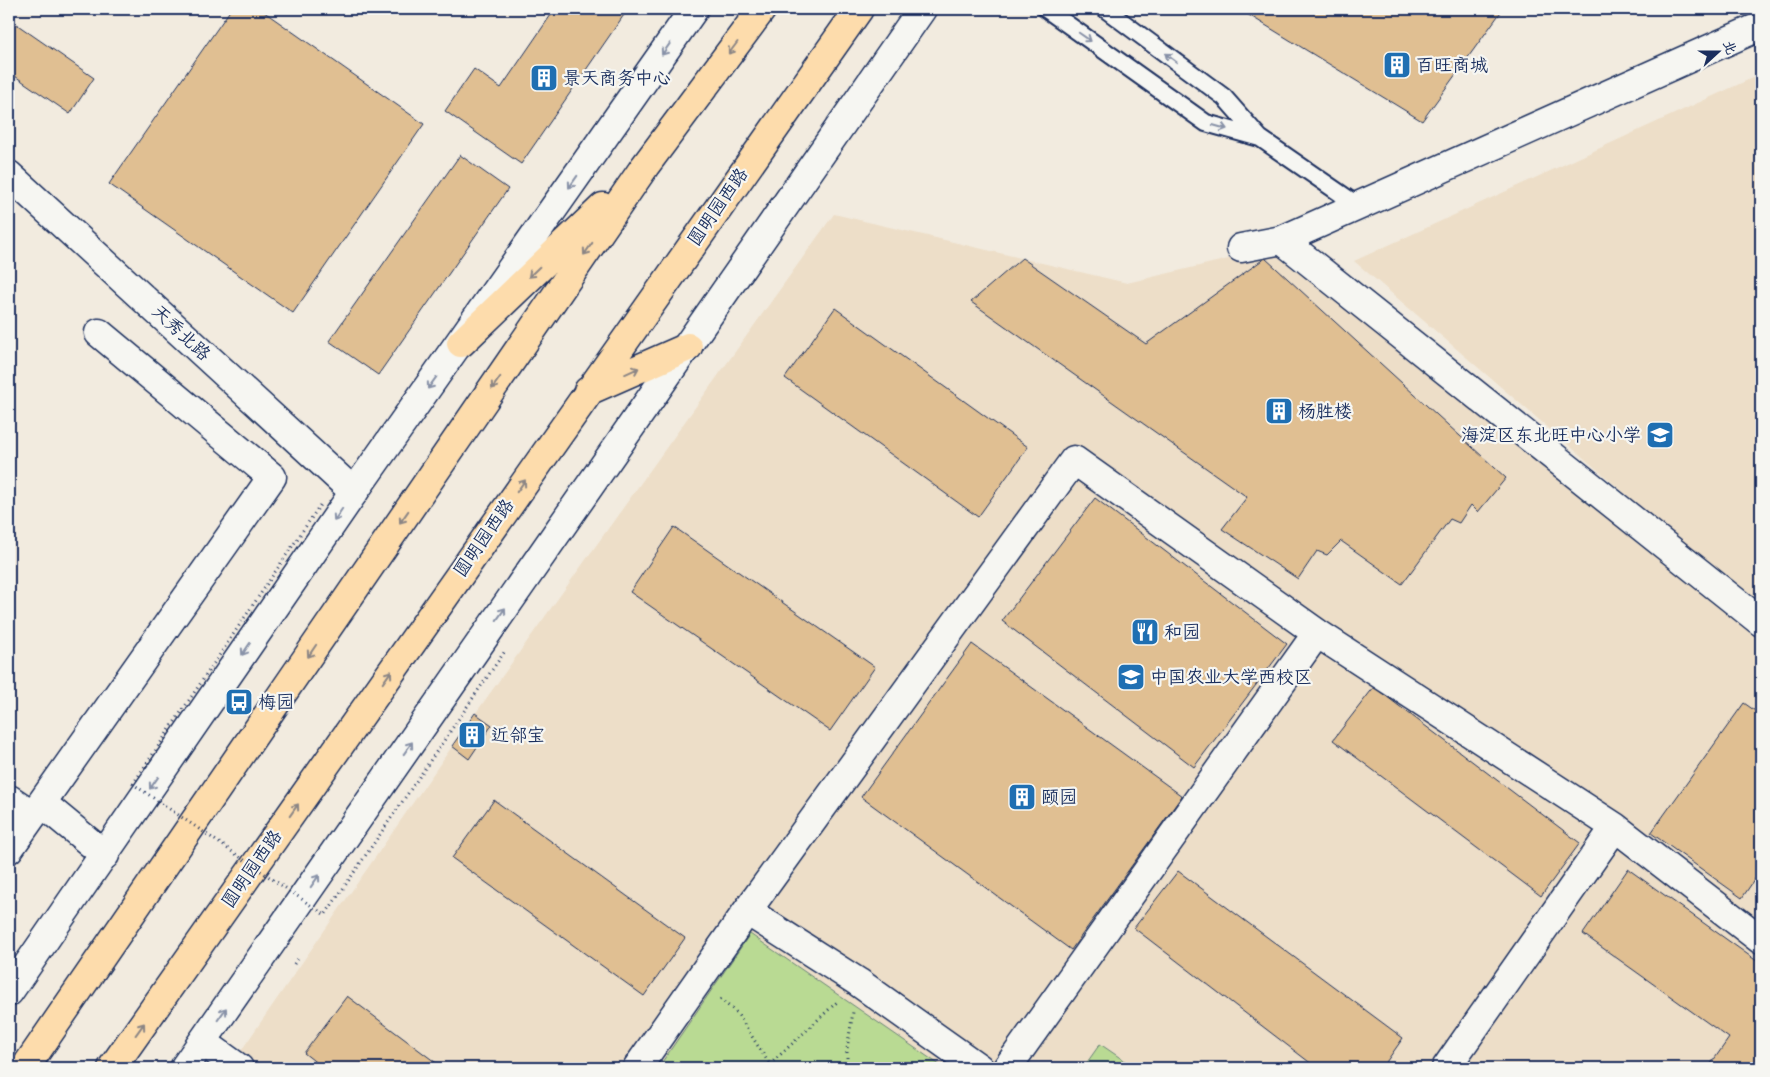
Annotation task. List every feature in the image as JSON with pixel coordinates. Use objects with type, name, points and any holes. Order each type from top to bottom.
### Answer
[{"type":"main road","points":[[25,1068],[645,166],[762,9]]},
{"type":"main road","name":"圆明园西路","points":[[112,1068],[588,390],[859,9]]},
{"type":"main road","points":[[460,344],[645,166]]},
{"type":"main road","points":[[588,390],[688,347]]},
{"type":"street","points":[[9,992],[354,492],[694,9]]},
{"type":"street","points":[[184,1068],[922,9]]},
{"type":"street","points":[[1241,248],[1282,240],[1360,207],[1761,26]]},
{"type":"street","name":"天秀北路","points":[[9,175],[354,492]]},
{"type":"street","points":[[1282,240],[1761,622]]},
{"type":"street","points":[[9,849],[272,477],[98,333]]},
{"type":"street","points":[[637,1068],[747,911],[1074,460],[1316,633],[1615,828],[1761,940]]},
{"type":"street","points":[[1007,1068],[1316,633]]},
{"type":"street","points":[[9,799],[37,809],[105,855]]},
{"type":"street","points":[[1446,1068],[1615,828]]},
{"type":"street","points":[[747,911],[858,982],[979,1068]]},
{"type":"street","points":[[203,1042],[233,1066]]},
{"type":"lane","points":[[1046,9],[1206,123],[1260,138]]},
{"type":"lane","points":[[1105,9],[1224,97],[1260,138],[1360,207]]},
{"type":"path","points":[[320,505],[134,784],[326,915],[505,651]]},
{"type":"path","points":[[698,981],[737,1013],[772,1066]]},
{"type":"path","points":[[766,1068],[772,1066],[858,982]]},
{"type":"path","points":[[847,1068],[846,1049],[858,982]]},
{"type":"shaded area","name":"海淀区东北旺中心小学","points":[[1761,74],[1761,610],[1354,261]]},
{"type":"shaded area","name":"中国农业大学西校区","points":[[834,214],[1127,283],[1275,248],[1761,640],[1761,1068],[229,1068],[460,735]]},
{"type":"green space","points":[[750,934],[944,1068],[658,1068]]},
{"type":"green space","points":[[1100,1044],[1135,1068],[1083,1068]]},
{"type":"building","points":[[231,9],[260,9],[424,124],[293,313],[109,184]]},
{"type":"building","name":"景天商务中心","points":[[555,9],[628,9],[521,164],[445,111],[474,69],[501,88]]},
{"type":"building","name":"百旺商城","points":[[1239,9],[1503,9],[1422,121]]},
{"type":"building","points":[[9,19],[94,78],[70,114],[9,72]]},
{"type":"building","points":[[460,155],[508,189],[378,375],[329,341]]},
{"type":"building","name":"杨胜楼","points":[[1022,258],[1146,344],[1265,258],[1506,478],[1478,512],[1471,505],[1459,523],[1450,519],[1402,584],[1341,541],[1327,555],[1317,551],[1298,579],[1222,529],[1247,497],[971,302]]},
{"type":"building","points":[[835,308],[1028,447],[978,517],[785,378]]},
{"type":"building","name":"和园","points":[[1095,498],[1287,644],[1194,767],[1002,621]]},
{"type":"building","points":[[674,527],[875,667],[830,731],[630,592]]},
{"type":"building","name":"颐园","points":[[972,644],[1182,796],[1071,950],[861,797]]},
{"type":"building","points":[[1374,687],[1580,843],[1541,896],[1333,740]]},
{"type":"building","points":[[1744,703],[1761,715],[1761,870],[1742,898],[1651,833]]},
{"type":"building","name":"近邻宝","points":[[475,713],[492,725],[469,759],[452,746]]},
{"type":"building","points":[[494,800],[685,938],[644,996],[452,858]]},
{"type":"building","points":[[1628,869],[1761,964],[1761,1068],[1708,1068],[1729,1038],[1583,934]]},
{"type":"building","points":[[1178,871],[1403,1038],[1382,1068],[1317,1068],[1134,928]]},
{"type":"building","points":[[347,996],[443,1068],[323,1068],[304,1053]]},
{"type":"place","name":"百旺商城","points":[[1397,65]]},
{"type":"place","name":"景天商务中心","points":[[544,78]]},
{"type":"place","name":"杨胜楼","points":[[1279,411]]},
{"type":"place","name":"海淀区东北旺中心小学","points":[[1660,435]]},
{"type":"place","name":"和园","points":[[1145,632]]},
{"type":"place","name":"中国农业大学西校区","points":[[1131,677]]},
{"type":"place","name":"梅园","points":[[239,702]]},
{"type":"place","name":"近邻宝","points":[[472,735]]},
{"type":"place","name":"颐园","points":[[1022,797]]}]
